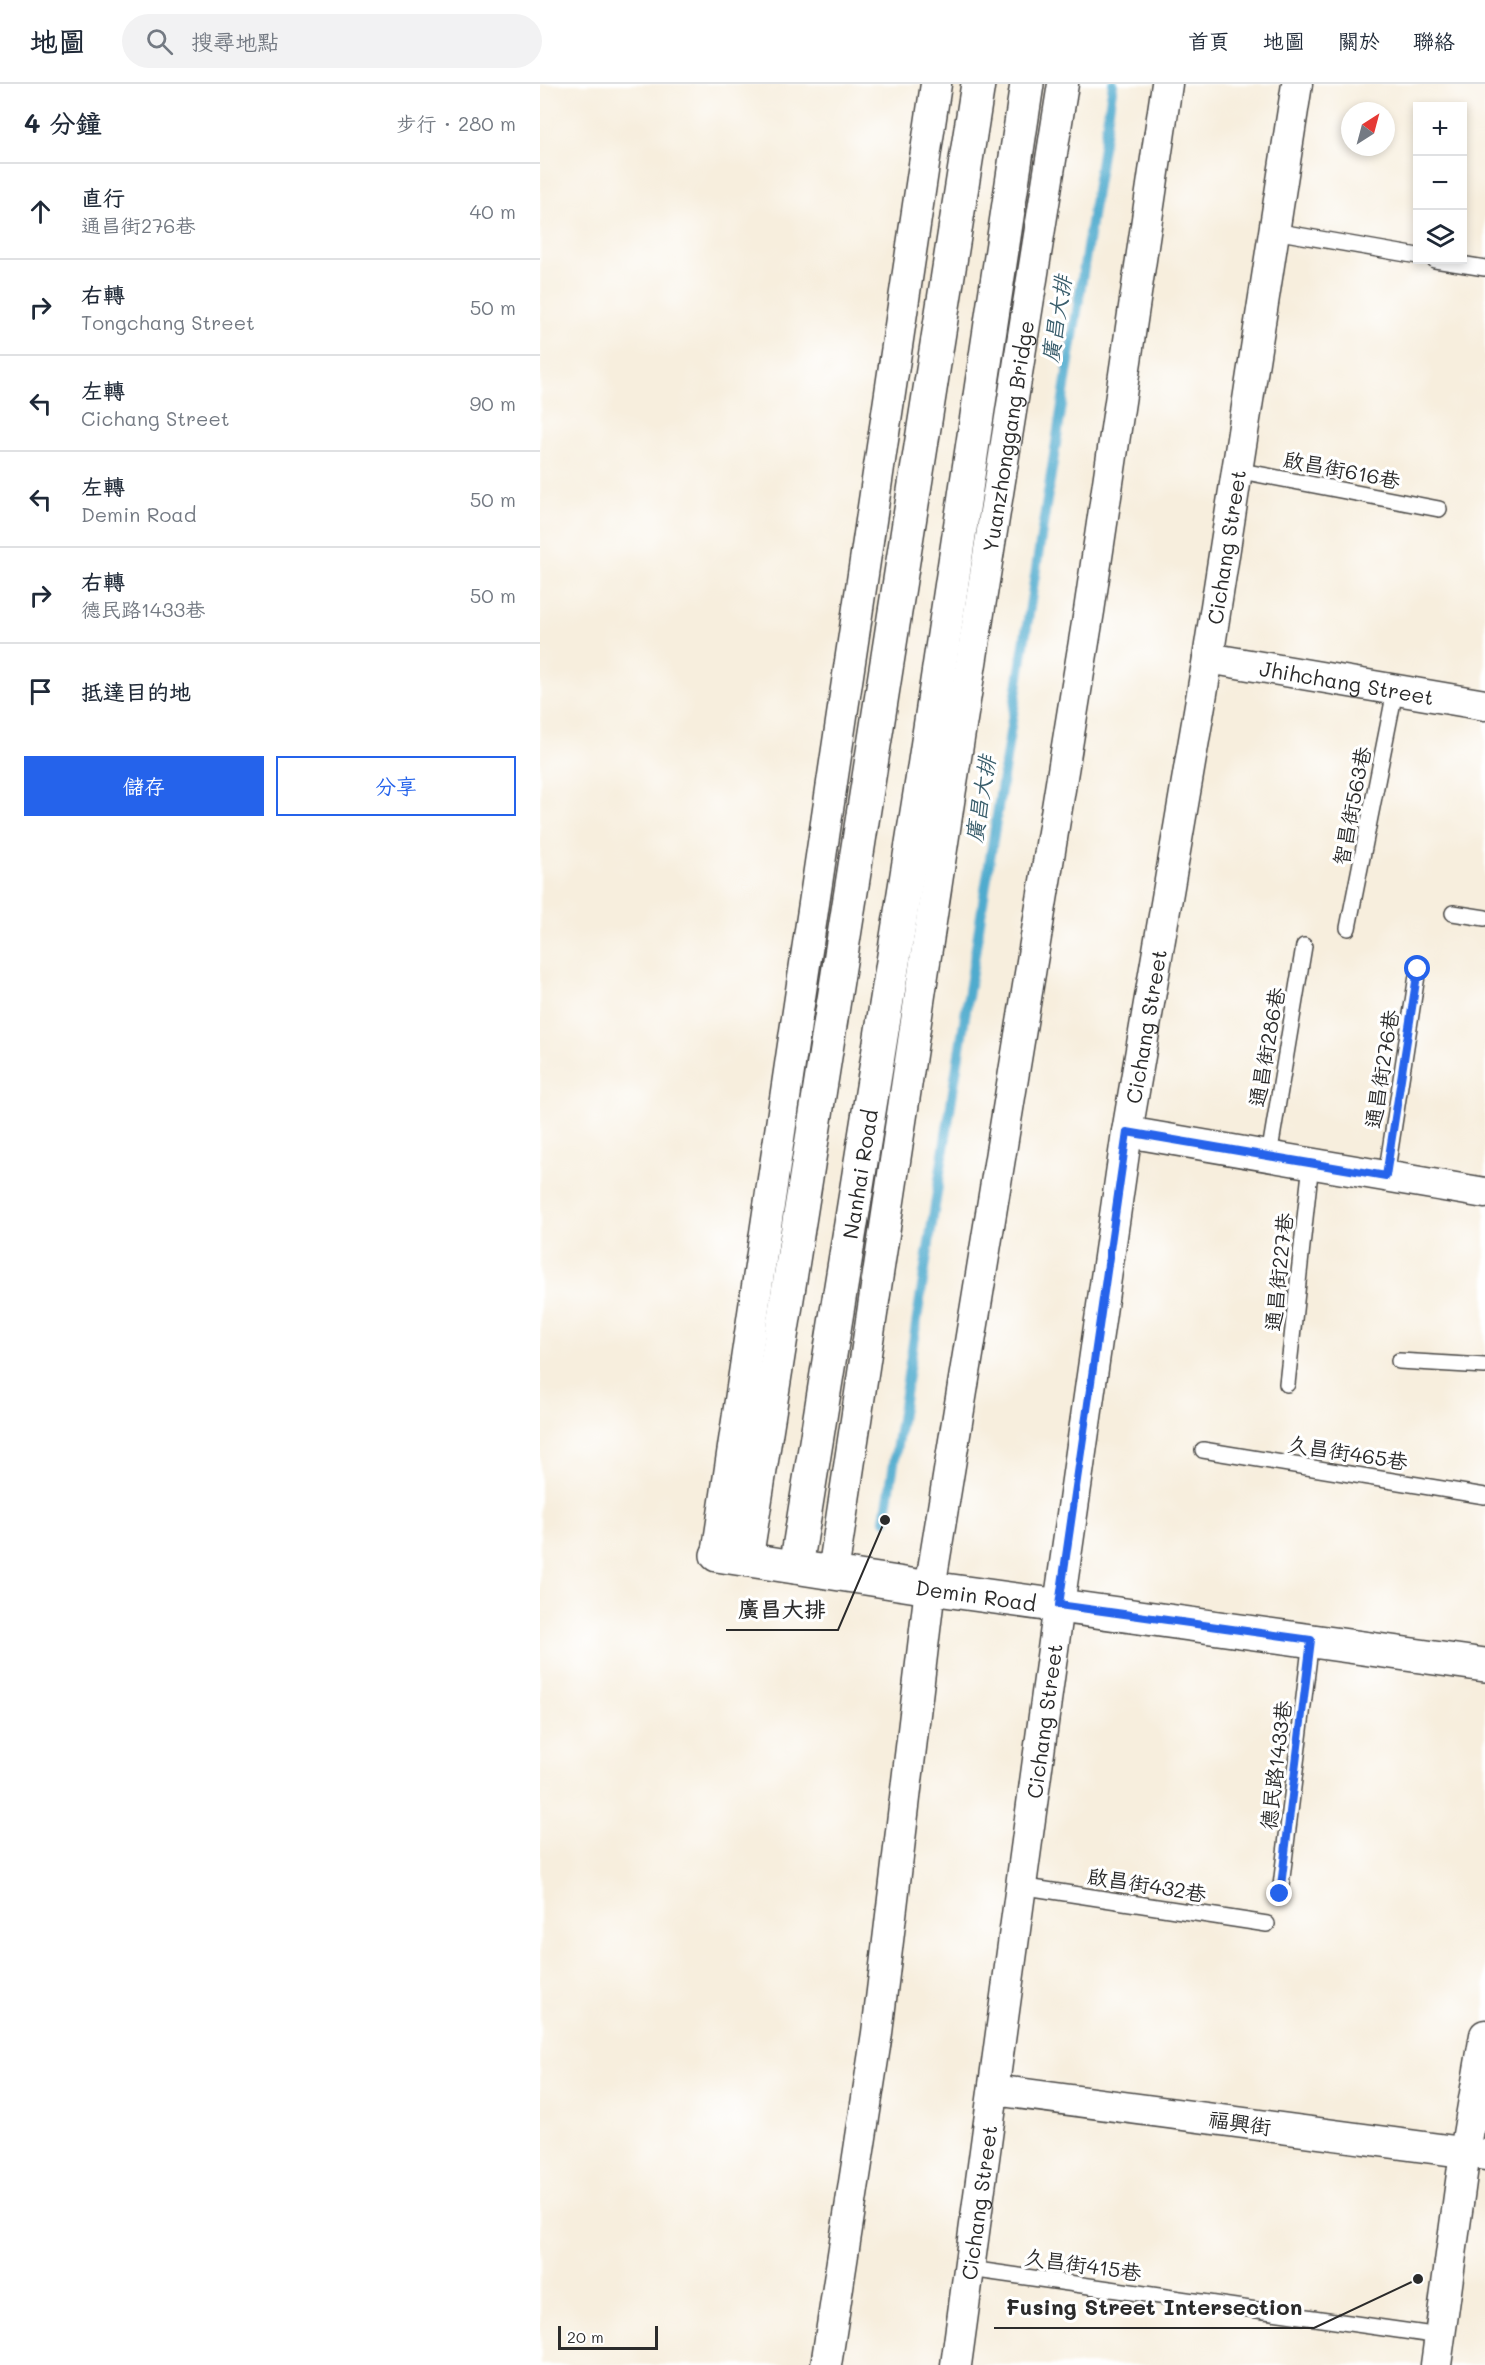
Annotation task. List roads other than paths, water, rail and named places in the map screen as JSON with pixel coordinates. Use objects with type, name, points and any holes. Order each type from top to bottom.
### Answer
[{"type":"street","points":[[731,1557],[834,768],[936,84]]},
{"type":"street","points":[[731,1557],[869,774],[978,84]]},
{"type":"street","name":"Yuanzhonggang Bridge","points":[[937,785],[1027,84]]},
{"type":"street","name":"Yuanzhonggang Bridge","points":[[937,785],[1063,84]]},
{"type":"street","points":[[826,2365],[877,2033],[930,1588],[1087,623],[1167,84]]},
{"type":"street","name":"Cichang Street","points":[[956,2365],[1020,1886],[1127,1132],[1208,658],[1297,84]]},
{"type":"street","name":"Jhihchang Street","points":[[1208,658],[1395,692],[1485,705]]},
{"type":"street","name":"Nanhai Road","points":[[796,1567],[937,785]]},
{"type":"street","name":"Nanhai Road","points":[[833,1573],[937,785]]},
{"type":"street","points":[[1127,1132],[1485,1193]]},
{"type":"street","name":"Demin Road","points":[[731,1557],[930,1588],[1485,1665]]},
{"type":"street","points":[[1438,2351],[1475,2153],[1485,2035]]},
{"type":"street","name":"福興街","points":[[994,2090],[1475,2153]]},
{"type":"lane","points":[[1274,231],[1413,255]]},
{"type":"lane","points":[[1460,264],[1485,268]]},
{"type":"lane","name":"啟昌街616巷","points":[[1236,470],[1439,509]]},
{"type":"lane","name":"智昌街563巷","points":[[1348,928],[1395,692]]},
{"type":"lane","points":[[1453,913],[1485,918]]},
{"type":"lane","name":"通昌街286巷","points":[[1269,1156],[1304,946]]},
{"type":"lane","name":"通昌街276巷","points":[[1386,1176],[1418,969]]},
{"type":"lane","name":"通昌街227巷","points":[[1287,1384],[1311,1163]]},
{"type":"lane","points":[[1399,1361],[1485,1366]]},
{"type":"lane","name":"久昌街465巷","points":[[1203,1450],[1485,1496]]},
{"type":"lane","name":"德民路1433巷","points":[[1280,1894],[1311,1640]]},
{"type":"lane","name":"啟昌街432巷","points":[[1020,1886],[1267,1924]]},
{"type":"lane","name":"久昌街415巷","points":[[970,2269],[1438,2351]]},
{"type":"waterway","name":"廣昌大排","points":[[885,1520],[1113,84]]},
{"type":"place","name":"廣昌大排","points":[[885,1520]]},
{"type":"place","name":"Fusing Street Intersection","points":[[1418,2279]]}]
